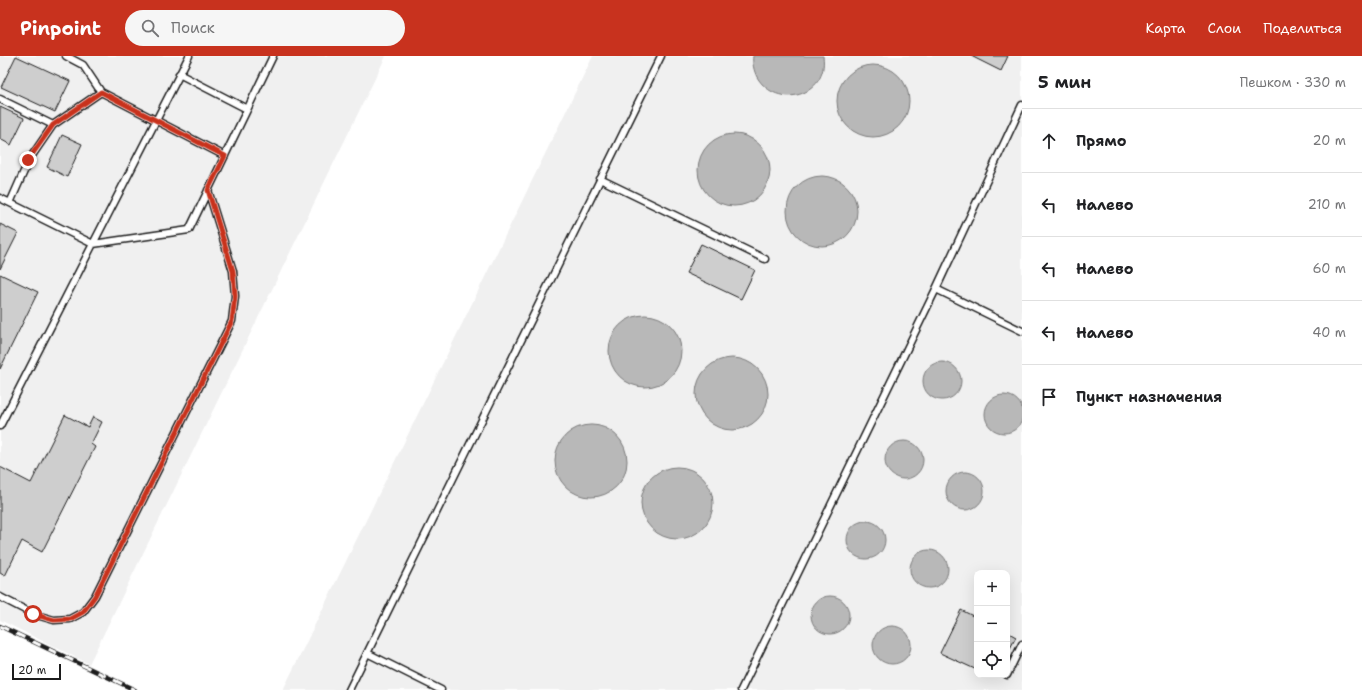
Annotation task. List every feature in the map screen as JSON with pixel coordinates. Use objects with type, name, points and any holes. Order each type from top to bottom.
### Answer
[{"type":"lane","points":[[66,56],[83,64],[101,92],[225,156]]},
{"type":"lane","points":[[0,426],[188,56]]},
{"type":"lane","points":[[0,198],[93,244],[189,230],[273,56]]},
{"type":"lane","points":[[349,690],[660,56]]},
{"type":"lane","points":[[179,74],[247,109]]},
{"type":"lane","points":[[10,203],[28,160],[53,125],[101,92]]},
{"type":"lane","points":[[0,99],[53,125]]},
{"type":"lane","points":[[741,690],[936,289],[1022,105]]},
{"type":"lane","points":[[600,180],[765,259]]},
{"type":"lane","points":[[0,597],[33,614],[54,620],[70,619],[83,612],[95,596],[232,321],[235,296],[233,271],[208,190]]},
{"type":"lane","points":[[936,289],[1022,331]]},
{"type":"lane","points":[[1010,668],[1022,644]]},
{"type":"lane","points":[[367,653],[441,690]]},
{"type":"shaded area","points":[[0,56],[386,56],[89,664],[0,620]]},
{"type":"shaded area","points":[[593,56],[1022,56],[1022,690],[283,690]]},
{"type":"shaded area","points":[[753,56],[823,56],[823,70],[818,81],[810,89],[800,94],[788,96],[777,94],[766,88],[757,77]]},
{"type":"shaded area","points":[[873,65],[893,71],[903,81],[909,101],[903,121],[893,131],[873,137],[853,131],[843,121],[837,101],[843,81],[853,71]]},
{"type":"shaded area","points":[[734,134],[754,140],[764,150],[770,170],[764,190],[754,200],[734,206],[714,200],[704,190],[698,170],[704,150],[714,140]]},
{"type":"shaded area","points":[[815,176],[829,176],[842,181],[852,191],[857,204],[857,218],[852,231],[842,241],[829,246],[815,246],[802,241],[792,231],[787,218],[787,204],[792,191],[802,181]]},
{"type":"shaded area","points":[[645,315],[665,321],[675,331],[681,351],[675,371],[665,381],[645,387],[625,381],[615,371],[609,351],[615,331],[625,321]]},
{"type":"shaded area","points":[[732,358],[752,364],[762,374],[768,394],[762,414],[752,424],[732,430],[712,424],[702,414],[696,394],[702,374],[712,364]]},
{"type":"shaded area","points":[[942,362],[955,368],[961,381],[955,394],[942,400],[929,394],[923,381],[929,368]]},
{"type":"shaded area","points":[[1004,395],[1017,401],[1023,414],[1017,427],[1004,433],[991,427],[985,414],[991,401]]},
{"type":"shaded area","points":[[591,425],[611,431],[621,441],[627,461],[621,481],[611,491],[591,497],[571,491],[561,481],[555,461],[561,441],[571,431]]},
{"type":"shaded area","points":[[904,441],[917,447],[923,460],[917,473],[904,479],[891,473],[885,460],[891,447]]},
{"type":"shaded area","points":[[677,467],[697,473],[707,483],[713,503],[707,523],[697,533],[677,539],[657,533],[647,523],[641,503],[647,483],[657,473]]},
{"type":"shaded area","points":[[965,472],[978,478],[984,491],[978,504],[965,510],[952,504],[946,491],[952,478]]},
{"type":"shaded area","points":[[866,521],[879,527],[885,540],[879,553],[866,559],[853,553],[847,540],[853,527]]},
{"type":"shaded area","points":[[929,550],[942,556],[948,569],[942,582],[929,588],[916,582],[910,569],[916,556]]},
{"type":"shaded area","points":[[830,596],[843,602],[849,615],[843,628],[830,634],[817,628],[811,615],[817,602]]},
{"type":"shaded area","points":[[892,626],[905,632],[911,645],[905,658],[892,664],[879,658],[873,645],[879,632]]},
{"type":"building","points":[[16,56],[70,81],[55,112],[1,87]]},
{"type":"building","points":[[971,56],[1008,56],[1001,71]]},
{"type":"building","points":[[0,107],[24,118],[11,145],[0,139]]},
{"type":"building","points":[[62,135],[82,144],[67,177],[47,167]]},
{"type":"building","points":[[0,224],[18,233],[0,269]]},
{"type":"building","points":[[701,244],[755,270],[741,299],[686,273]]},
{"type":"building","points":[[0,274],[38,292],[0,369]]},
{"type":"building","points":[[65,415],[88,427],[93,417],[102,422],[91,444],[95,447],[42,552],[22,541],[5,576],[0,573],[0,467],[31,483]]},
{"type":"building","points":[[961,610],[974,616],[974,669],[940,653]]},
{"type":"building","points":[[1010,634],[1016,637],[1010,648]]},
{"type":"railway","points":[[0,626],[135,690]]},
{"type":"route","points":[[28,160],[53,125],[101,92],[225,156],[208,190],[233,271],[235,296],[232,321],[95,596],[83,612],[70,619],[54,620],[33,614]]}]
